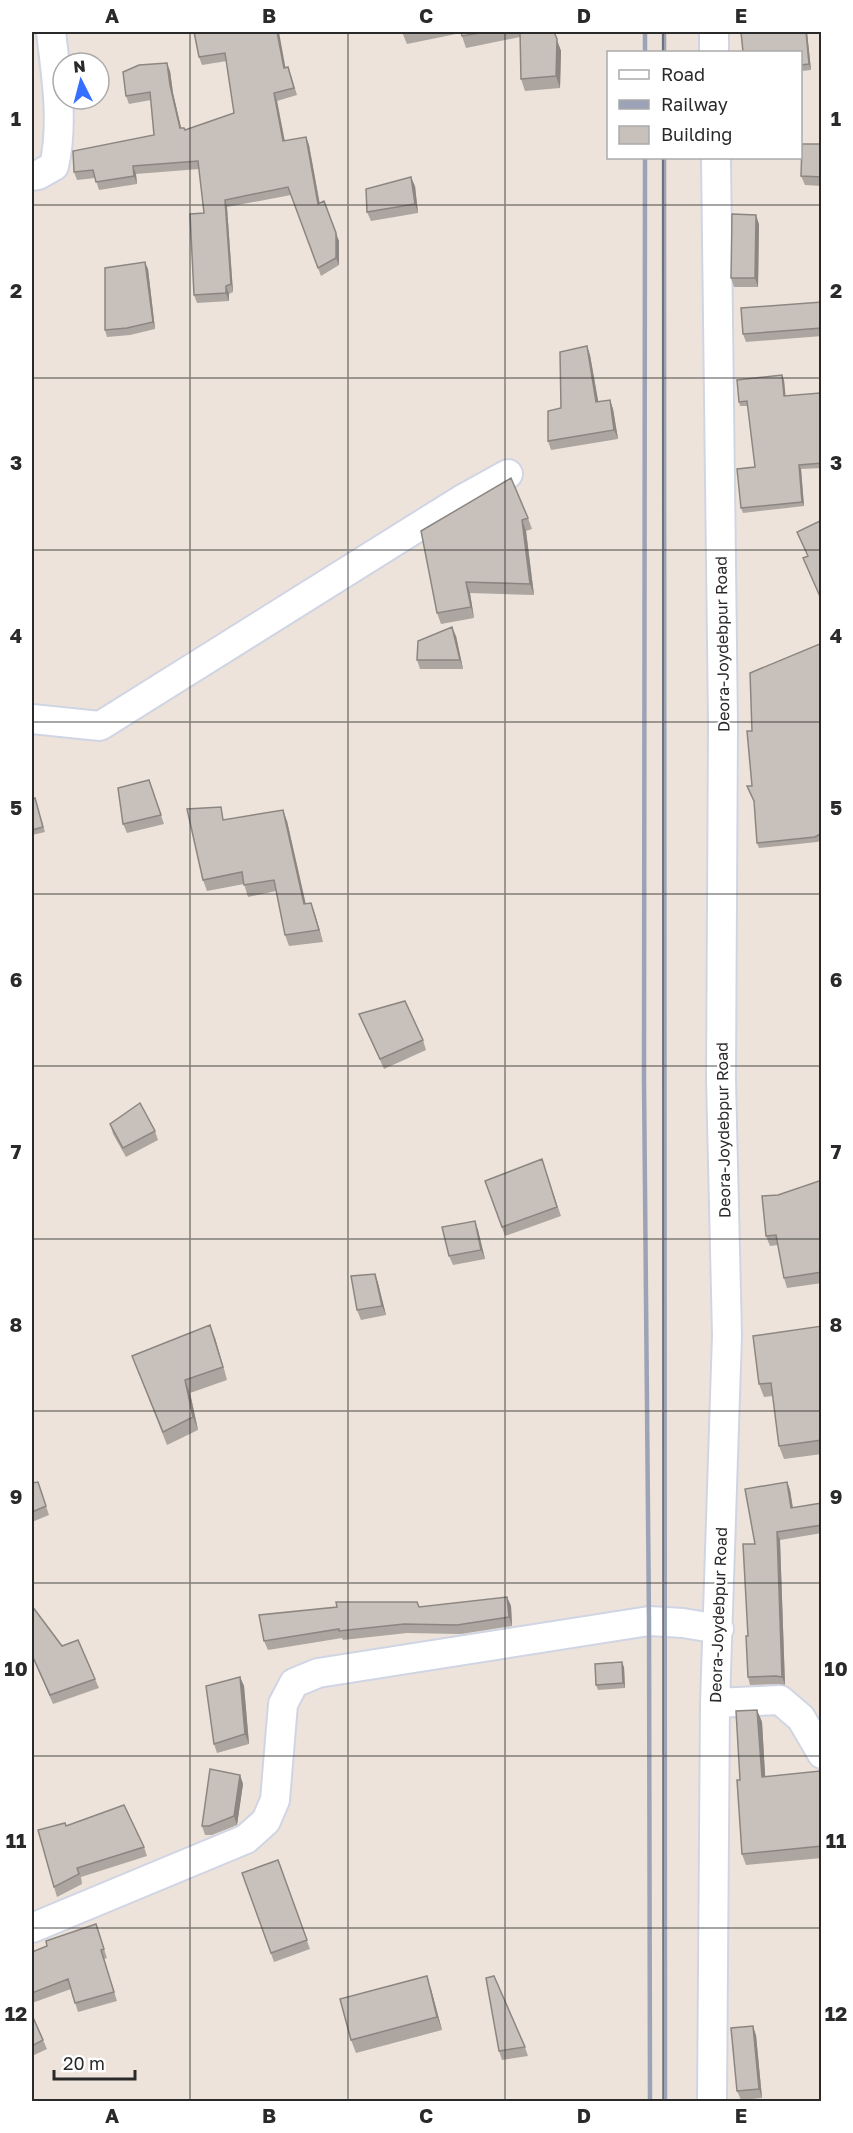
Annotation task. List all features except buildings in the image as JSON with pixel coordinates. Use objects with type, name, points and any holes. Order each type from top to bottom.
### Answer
[{"type":"street","points":[[32,176],[54,166],[58,145],[56,74],[51,32]]},
{"type":"street","points":[[714,32],[714,51]]},
{"type":"street","name":"Deora-Joydebpur Road","points":[[712,2102],[715,1703],[727,1335],[721,1079],[723,726],[716,159]]},
{"type":"street","points":[[32,719],[100,726],[461,500],[508,474]]},
{"type":"street","points":[[32,1928],[246,1839],[266,1821],[275,1800],[283,1704],[294,1683],[318,1673],[649,1621],[683,1623],[719,1629]]},
{"type":"street","points":[[715,1703],[780,1700],[801,1718],[822,1755]]},
{"type":"railway","points":[[645,32],[645,51]]},
{"type":"railway","points":[[664,32],[664,51]]},
{"type":"railway","points":[[645,159],[644,1081],[649,1621],[650,2102]]},
{"type":"railway","points":[[664,159],[665,2102]]}]
